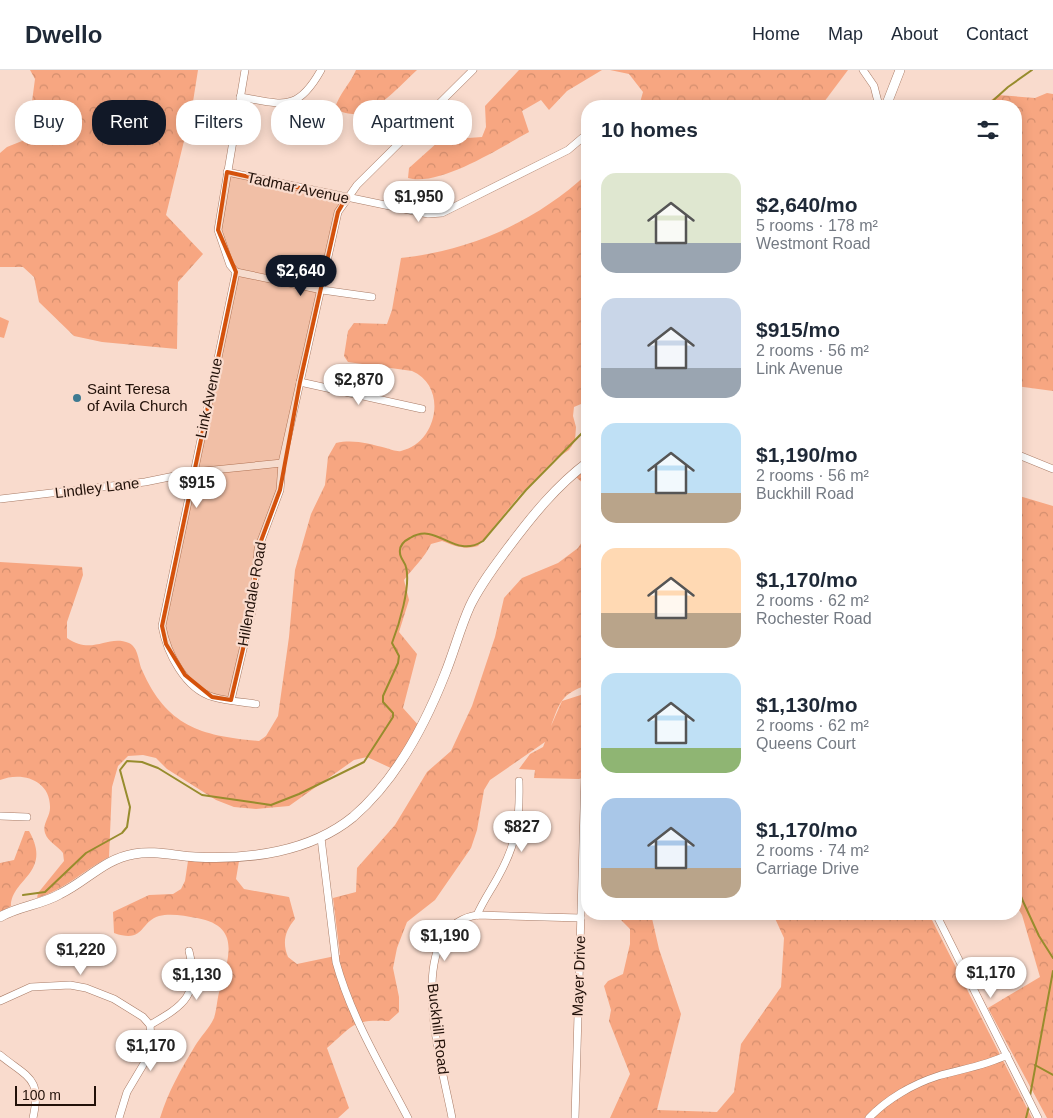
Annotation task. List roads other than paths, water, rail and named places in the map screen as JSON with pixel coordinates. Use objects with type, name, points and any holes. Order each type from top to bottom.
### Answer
[{"type":"main road","points":[[888,100],[900,70]]},
{"type":"main road","points":[[0,917],[17,908],[61,894],[103,865],[129,855],[149,853],[195,857],[239,857],[272,852],[321,838],[361,809],[388,777],[415,736],[437,693],[462,625],[478,590],[545,501],[562,483],[581,468]]},
{"type":"street","points":[[245,70],[218,230],[221,244],[230,265],[236,272],[322,290],[372,297]]},
{"type":"street","points":[[240,97],[290,103],[305,94],[322,70]]},
{"type":"street","name":"Hillendale Road","points":[[231,700],[252,611],[258,549],[280,490],[282,463],[338,212],[346,198],[473,70]]},
{"type":"street","points":[[863,70],[874,86],[878,100]]},
{"type":"street","name":"Tadmar Avenue","points":[[227,172],[428,214],[442,212],[568,150],[581,140]]},
{"type":"street","name":"Link Avenue","points":[[236,272],[162,626],[166,644],[185,675],[198,689],[212,697],[256,704]]},
{"type":"street","points":[[300,382],[422,409]]},
{"type":"street","points":[[1022,456],[1053,469]]},
{"type":"street","name":"Lindley Lane","points":[[0,499],[145,482],[194,472],[282,463]]},
{"type":"street","points":[[477,915],[502,870],[516,839],[520,817],[519,780]]},
{"type":"street","points":[[0,816],[27,817]]},
{"type":"street","points":[[321,838],[336,962],[341,981],[364,1034],[408,1118]]},
{"type":"street","name":"Buckhill Road","points":[[452,1118],[434,1017],[431,986],[433,964],[446,932],[461,920],[477,915],[581,918]]},
{"type":"street","name":"Mayer Drive","points":[[575,1118],[581,918]]},
{"type":"street","points":[[939,920],[1038,1118]]},
{"type":"street","points":[[150,1025],[175,1011],[189,994],[192,973],[189,951]]},
{"type":"street","points":[[0,1001],[31,987],[70,985],[86,988],[114,999],[140,1014],[150,1025],[152,1050],[127,1092],[120,1118]]},
{"type":"street","points":[[0,1055],[26,1075],[34,1086],[37,1098],[33,1118]]},
{"type":"street","points":[[869,1118],[888,1102],[926,1081],[992,1063],[1007,1055]]},
{"type":"waterway","points":[[994,100],[1032,70]]},
{"type":"waterway","points":[[23,895],[45,892],[86,853],[122,833],[127,827],[130,807],[120,770],[127,761],[142,762],[158,768],[202,795],[271,805],[299,794],[364,762],[393,717],[393,713],[383,702],[383,696],[398,663],[399,656],[392,643],[406,595],[406,567],[400,553],[402,544],[420,534],[437,536],[463,546],[472,546],[483,541],[526,490],[581,434]]},
{"type":"waterway","points":[[1022,899],[1039,936],[1053,958]]},
{"type":"waterway","points":[[1030,1096],[1053,971]]},
{"type":"waterway","points":[[1035,1065],[1053,1075]]},
{"type":"waterway","points":[[1026,1118],[1029,1106]]},
{"type":"place","name":"Saint Teresa of Avila Church","points":[[77,398]]}]
